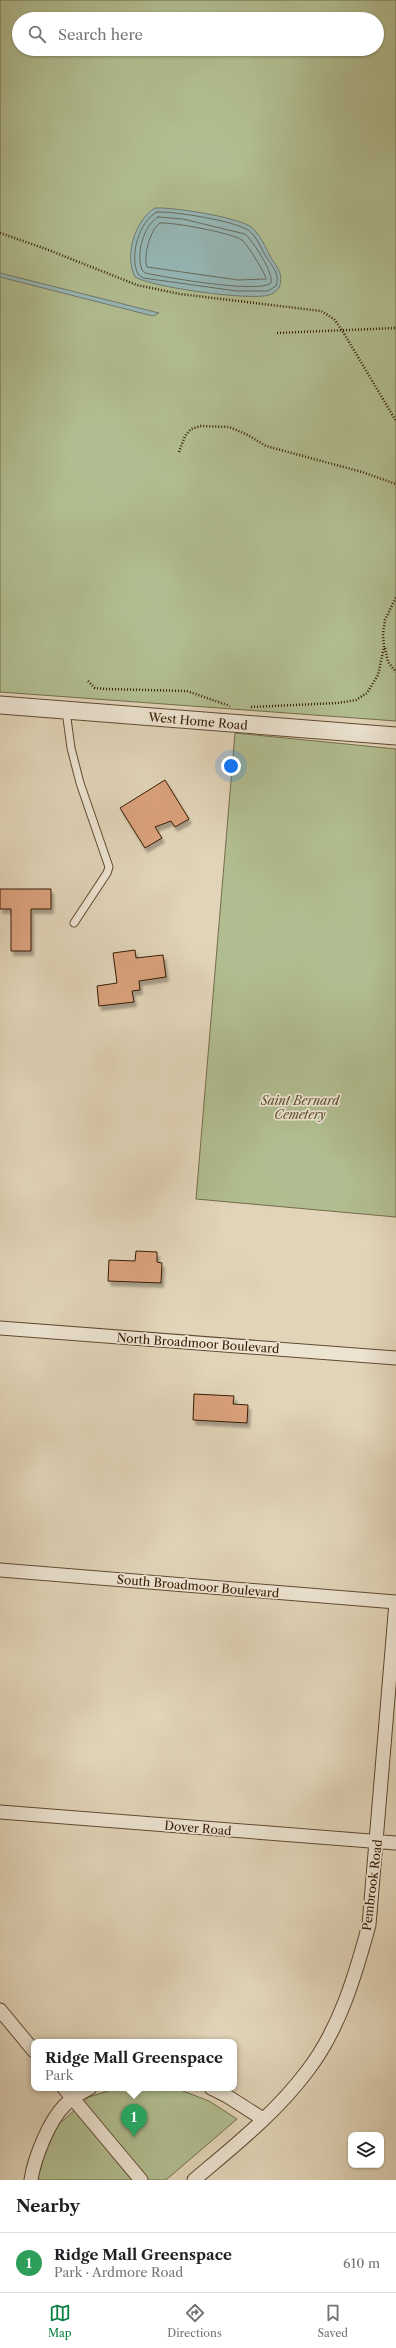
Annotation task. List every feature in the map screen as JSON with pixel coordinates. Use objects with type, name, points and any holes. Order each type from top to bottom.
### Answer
[{"type":"street","name":"West Home Road","points":[[0,705],[396,736]]},
{"type":"street","name":"North Broadmoor Boulevard","points":[[0,1328],[396,1358]]},
{"type":"street","name":"South Broadmoor Boulevard","points":[[0,1570],[396,1602]]},
{"type":"street","name":"Pembrook Road","points":[[194,2180],[282,2102],[308,2069],[344,2007],[357,1969],[369,1925],[396,1602]]},
{"type":"street","name":"Dover Road","points":[[0,1812],[396,1843]]},
{"type":"street","points":[[0,2010],[31,2047]]},
{"type":"street","points":[[217,2091],[263,2119]]},
{"type":"street","points":[[31,2180],[40,2149],[55,2118],[63,2106],[68,2093],[141,2180]]},
{"type":"lane","points":[[66,710],[71,748],[80,783],[108,867],[107,873],[74,923]]},
{"type":"path","points":[[0,233],[46,249],[136,285],[180,294],[315,310],[334,319],[396,422]]},
{"type":"path","points":[[277,332],[396,328]]},
{"type":"path","points":[[179,452],[185,436],[191,429],[202,426],[230,427],[246,434],[266,446],[362,472],[396,484]]},
{"type":"path","points":[[396,597],[385,620],[383,634],[384,647],[388,662],[396,672]]},
{"type":"path","points":[[245,707],[338,703],[356,700],[367,693],[373,685],[378,675],[384,647]]},
{"type":"path","points":[[88,681],[95,688],[107,690],[187,691],[233,707]]},
{"type":"green space","points":[[0,0],[396,0],[396,721],[0,692]]},
{"type":"green space","name":"Saint Bernard Cemetery","points":[[235,733],[396,749],[396,1217],[196,1199]]},
{"type":"green space","points":[[108,2091],[183,2091],[209,2101],[237,2119],[166,2180],[37,2180],[47,2148],[58,2125],[89,2097]]},
{"type":"water","points":[[155,208],[204,213],[244,223],[251,227],[260,237],[280,272],[281,279],[279,288],[269,295],[222,295],[179,289],[145,281],[135,277],[131,259],[133,239],[142,221]]},
{"type":"water","points":[[0,273],[159,313],[153,316],[0,277]]},
{"type":"building","points":[[165,780],[189,819],[175,827],[171,821],[155,827],[162,838],[145,848],[120,808]]},
{"type":"building","points":[[0,889],[51,889],[51,909],[31,909],[31,951],[11,951],[11,909],[0,909]]},
{"type":"building","points":[[135,950],[136,958],[163,955],[166,977],[139,981],[140,990],[132,991],[134,1002],[99,1006],[97,986],[117,983],[113,953]]},
{"type":"building","points":[[136,1251],[157,1252],[157,1262],[162,1263],[161,1283],[108,1281],[109,1260],[135,1261]]},
{"type":"building","points":[[194,1394],[234,1396],[233,1404],[248,1405],[247,1423],[193,1420]]},
{"type":"place","name":"Ridge Mall Greenspace","points":[[134,2137]]}]
